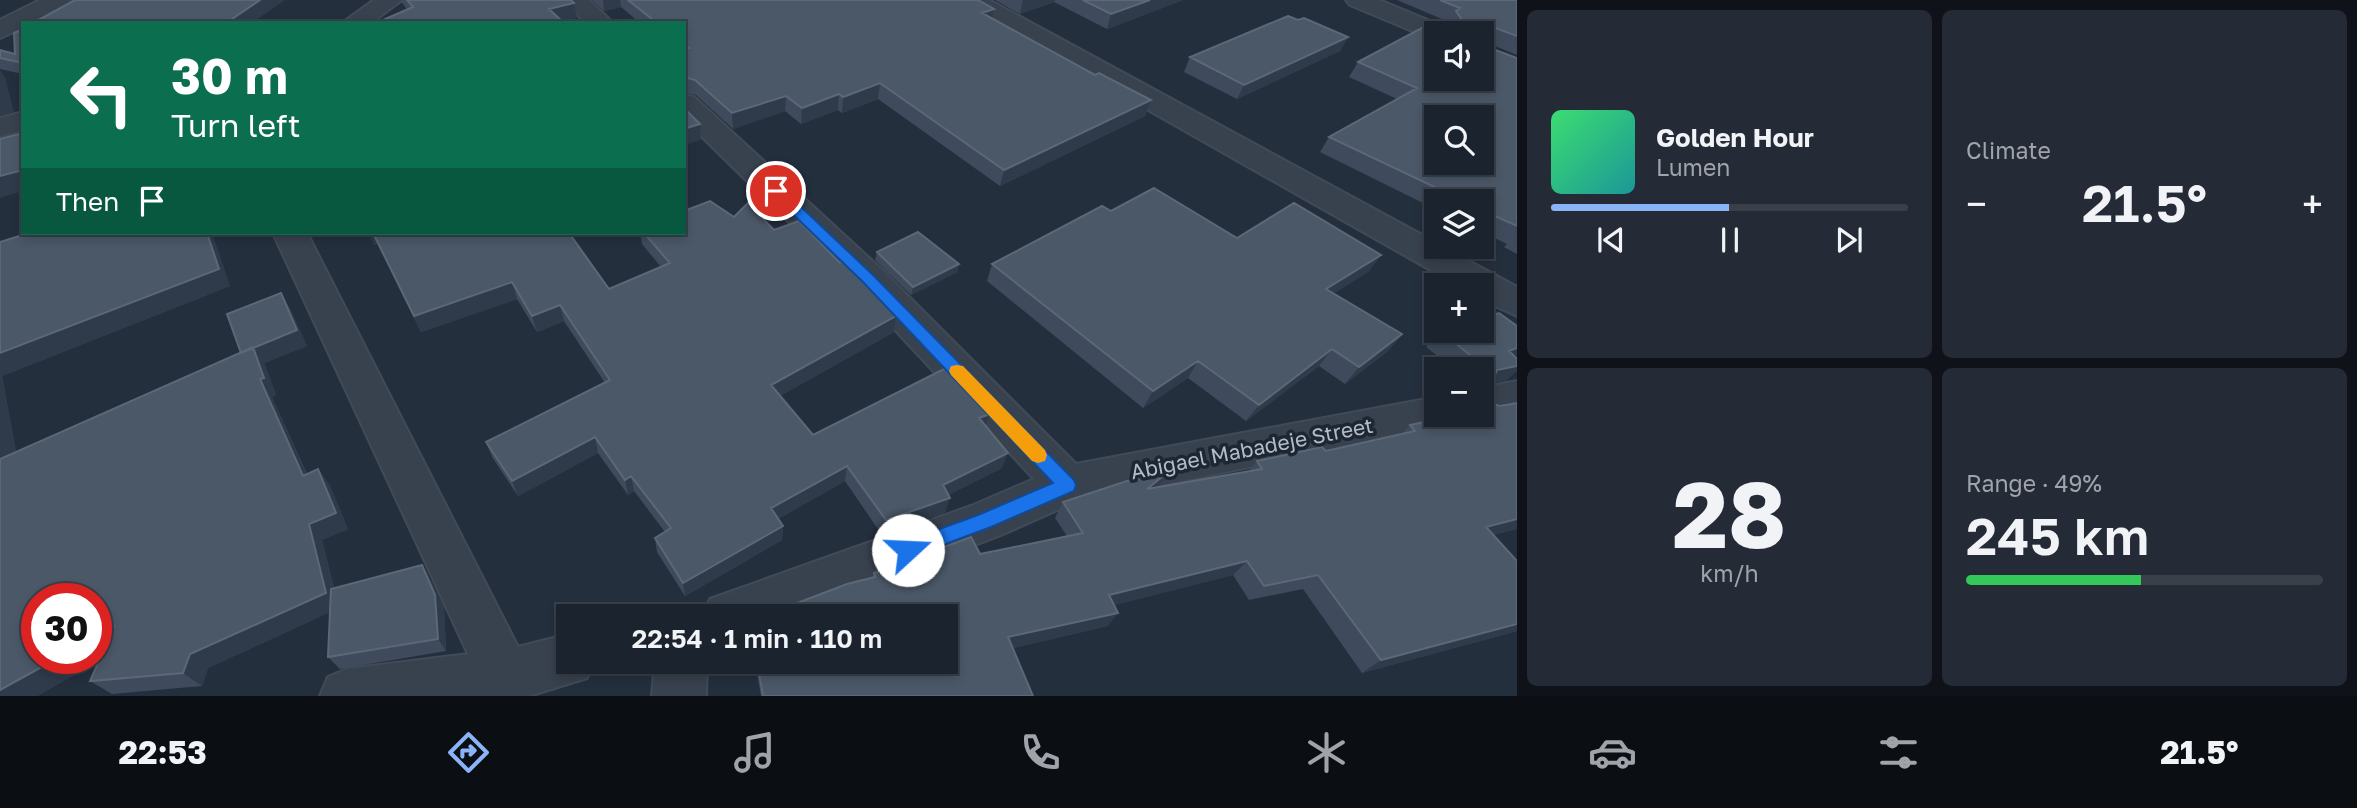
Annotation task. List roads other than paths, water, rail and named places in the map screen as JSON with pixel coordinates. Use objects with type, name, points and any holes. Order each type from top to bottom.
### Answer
[{"type":"street","points":[[0,30],[59,0]]},
{"type":"street","points":[[357,21],[390,0]]},
{"type":"street","points":[[971,0],[1517,303]]},
{"type":"street","points":[[1359,0],[1424,27]]},
{"type":"street","points":[[587,2],[600,21]]},
{"type":"street","points":[[686,105],[868,278],[1067,485]]},
{"type":"street","points":[[0,127],[21,122]]},
{"type":"street","points":[[291,235],[505,676]]},
{"type":"street","points":[[1494,402],[1517,397]]},
{"type":"street","name":"Abigael Mabadeje Street","points":[[760,604],[985,521],[1067,485],[1424,416]]},
{"type":"street","points":[[347,696],[505,676],[556,663]]},
{"type":"street","points":[[679,696],[680,674]]}]
